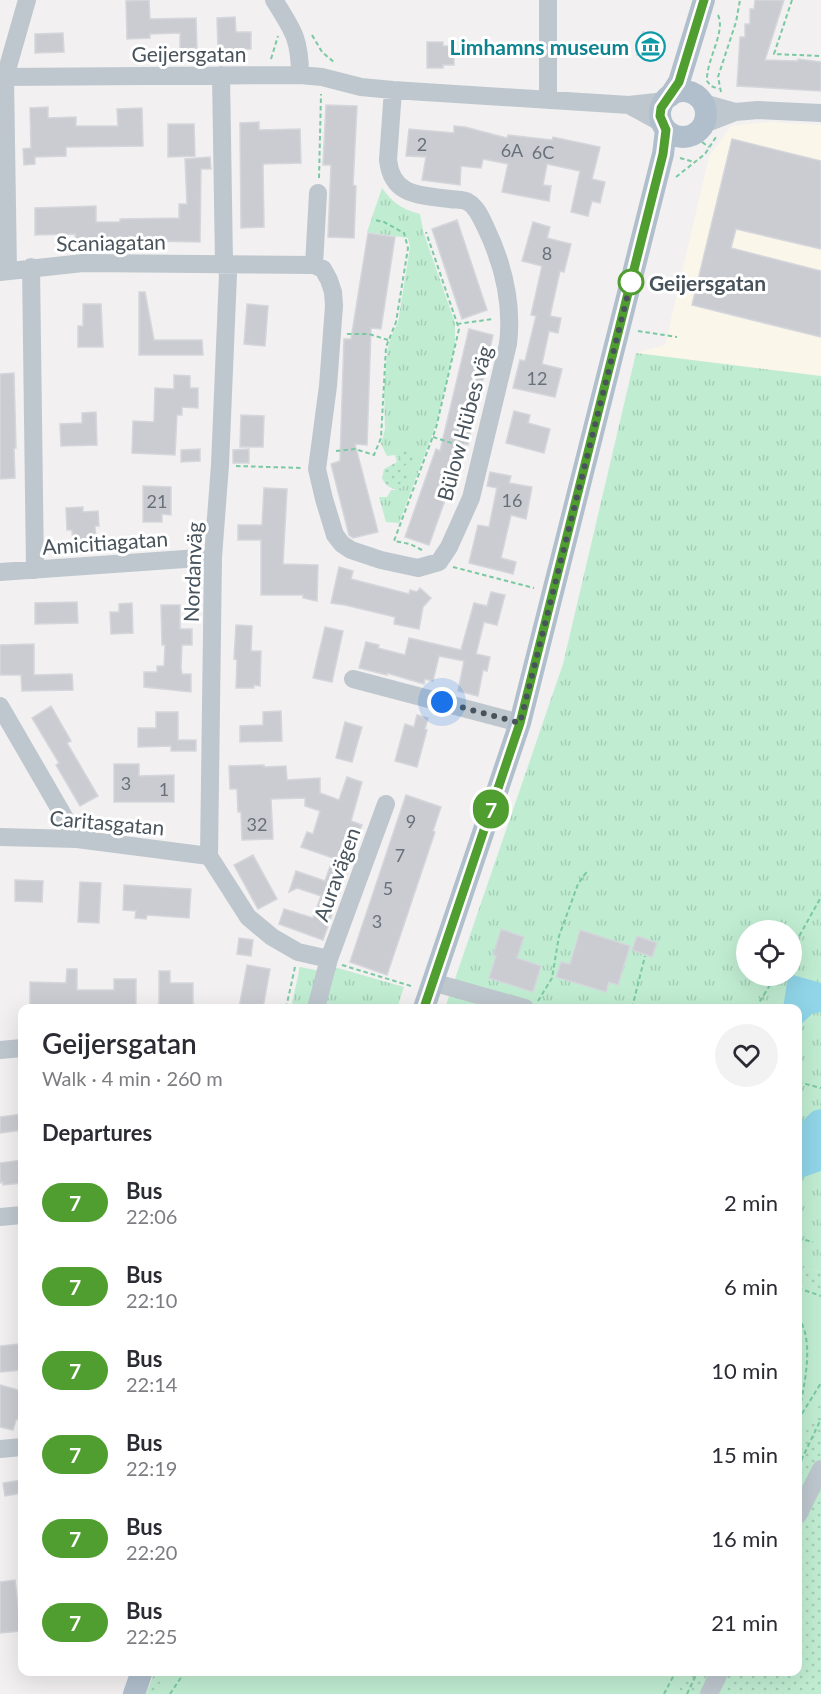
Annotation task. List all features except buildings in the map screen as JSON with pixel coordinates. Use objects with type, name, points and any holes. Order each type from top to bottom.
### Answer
[{"type":"main road","points":[[667,164],[663,154],[666,112],[709,4]]},
{"type":"main road","points":[[693,42],[698,74],[696,84],[706,108]]},
{"type":"main road","points":[[666,112],[684,92],[706,108]]},
{"type":"main road","points":[[666,112],[676,136],[706,108]]},
{"type":"main road","points":[[425,993],[520,723],[668,156],[706,108]]},
{"type":"main road","points":[[134,1694],[140,1676]]},
{"type":"street","points":[[4,271],[3,77],[27,0]]},
{"type":"street","points":[[274,0],[295,34],[300,52],[300,75]]},
{"type":"street","points":[[548,0],[548,99]]},
{"type":"street","name":"Nordanväg","points":[[209,856],[213,557],[220,465],[228,274],[224,263],[221,75]]},
{"type":"street","name":"Geijersgatan","points":[[3,77],[300,75],[322,77],[361,87],[629,105],[666,112]]},
{"type":"street","name":"Bülow Hübes väg","points":[[393,90],[388,160],[394,180],[408,192],[466,201],[473,206],[501,261],[509,300],[508,344],[471,498],[449,547],[438,562]]},
{"type":"street","points":[[706,108],[735,112],[758,110],[821,113]]},
{"type":"street","points":[[314,265],[318,193]]},
{"type":"street","name":"Scaniagatan","points":[[4,271],[83,263],[224,263]]},
{"type":"street","points":[[224,263],[314,265],[323,269],[333,292],[334,306],[327,395],[317,469],[335,535],[351,550],[381,560],[418,568],[438,562]]},
{"type":"street","points":[[31,267],[35,570]]},
{"type":"street","name":"Amicitiagatan","points":[[0,572],[213,557]]},
{"type":"street","points":[[353,679],[520,723]]},
{"type":"street","points":[[0,706],[77,839]]},
{"type":"street","name":"Auravägen","points":[[334,962],[386,804]]},
{"type":"street","name":"Caritasgatan","points":[[0,837],[77,839],[209,856]]},
{"type":"street","points":[[209,856],[248,917],[272,936],[298,952],[334,962],[318,1004]]},
{"type":"street","points":[[425,993],[498,1004]]},
{"type":"street","points":[[0,1050],[18,1048]]},
{"type":"street","points":[[0,1217],[18,1215]]},
{"type":"street","points":[[0,1449],[18,1447]]},
{"type":"street","points":[[802,1507],[821,1469]]},
{"type":"street","points":[[709,1694],[718,1676]]},
{"type":"path","points":[[706,108],[736,22],[740,0]]},
{"type":"path","points":[[792,0],[774,54],[821,56]]},
{"type":"path","points":[[709,4],[720,18],[721,25],[706,72],[707,81],[711,86],[702,142],[709,147]]},
{"type":"path","points":[[273,75],[271,56],[279,32]]},
{"type":"path","points":[[318,193],[322,90]]},
{"type":"path","points":[[667,164],[694,162]]},
{"type":"path","points":[[319,448],[337,451],[355,449],[374,455],[381,438],[386,347],[396,322],[408,248],[404,233],[384,222],[375,220]]},
{"type":"path","points":[[426,232],[458,324],[457,341],[433,437],[394,541],[410,544],[438,562],[459,570],[535,588]]},
{"type":"path","points":[[458,324],[510,316]]},
{"type":"path","points":[[634,330],[677,337]]},
{"type":"path","points":[[332,332],[369,334],[388,340]]},
{"type":"path","points":[[433,437],[482,452]]},
{"type":"path","points":[[220,465],[317,469]]},
{"type":"path","points":[[536,1004],[552,978],[559,936],[578,884],[588,870]]},
{"type":"path","points":[[802,930],[821,897]]},
{"type":"path","points":[[287,1004],[298,952]]},
{"type":"path","points":[[633,1004],[645,956]]},
{"type":"path","points":[[334,962],[425,993]]},
{"type":"path","points":[[758,1004],[769,986]]},
{"type":"path","points":[[802,1083],[821,1088]]},
{"type":"path","points":[[802,1240],[813,1242]]},
{"type":"path","points":[[802,1289],[821,1296]]},
{"type":"path","points":[[802,1322],[807,1344],[806,1378],[802,1398]]},
{"type":"path","points":[[802,1413],[821,1383]]},
{"type":"path","points":[[802,1459],[821,1419]]},
{"type":"path","points":[[170,1694],[182,1676]]},
{"type":"path","points":[[664,1694],[673,1676]]},
{"type":"path","points":[[687,1694],[696,1676]]},
{"type":"shaded area","points":[[770,122],[821,125],[821,376],[636,353],[665,345],[709,157],[731,126]]},
{"type":"green space","points":[[382,188],[398,205],[420,214],[424,234],[455,323],[455,346],[437,422],[399,523],[386,522],[379,497],[387,497],[391,490],[395,490],[404,467],[416,460],[397,462],[395,455],[387,456],[381,444],[385,429],[384,390],[387,352],[398,322],[410,247],[408,238],[367,232]]},
{"type":"green space","points":[[636,353],[821,376],[821,1272],[802,1268],[802,1004],[446,1004],[563,664]]},
{"type":"green space","points":[[406,448],[414,454],[413,457],[416,460],[410,468],[406,465],[404,467],[408,479],[406,484],[397,489],[392,488],[386,485],[382,478],[384,469],[397,462]]},
{"type":"green space","points":[[300,967],[320,971],[312,1004],[292,1004]]},
{"type":"green space","points":[[334,967],[404,987],[398,1004],[324,1004]]},
{"type":"green space","points":[[802,1268],[821,1272],[821,1694],[146,1694],[153,1676],[802,1676]]},
{"type":"green space","points":[[802,1282],[821,1289],[821,1401],[802,1440]]},
{"type":"green space","points":[[162,1676],[686,1676],[677,1694],[156,1694]]},
{"type":"water","points":[[802,978],[821,983],[821,1012],[812,1014],[802,1023],[802,1004],[784,1004],[786,986],[802,986]]},
{"type":"water","points":[[821,1109],[821,1171],[802,1178],[802,1121],[813,1111]]},
{"type":"bus line","name":"7","points":[[425,1004],[520,723],[663,154],[666,130],[660,116],[661,108],[679,82],[704,0]]},
{"type":"place","name":"Limhamns museum","points":[[650,46]]},
{"type":"place","name":"Geijersgatan","points":[[631,282]]},
{"type":"route","points":[[442,702],[520,723],[631,282]]}]
